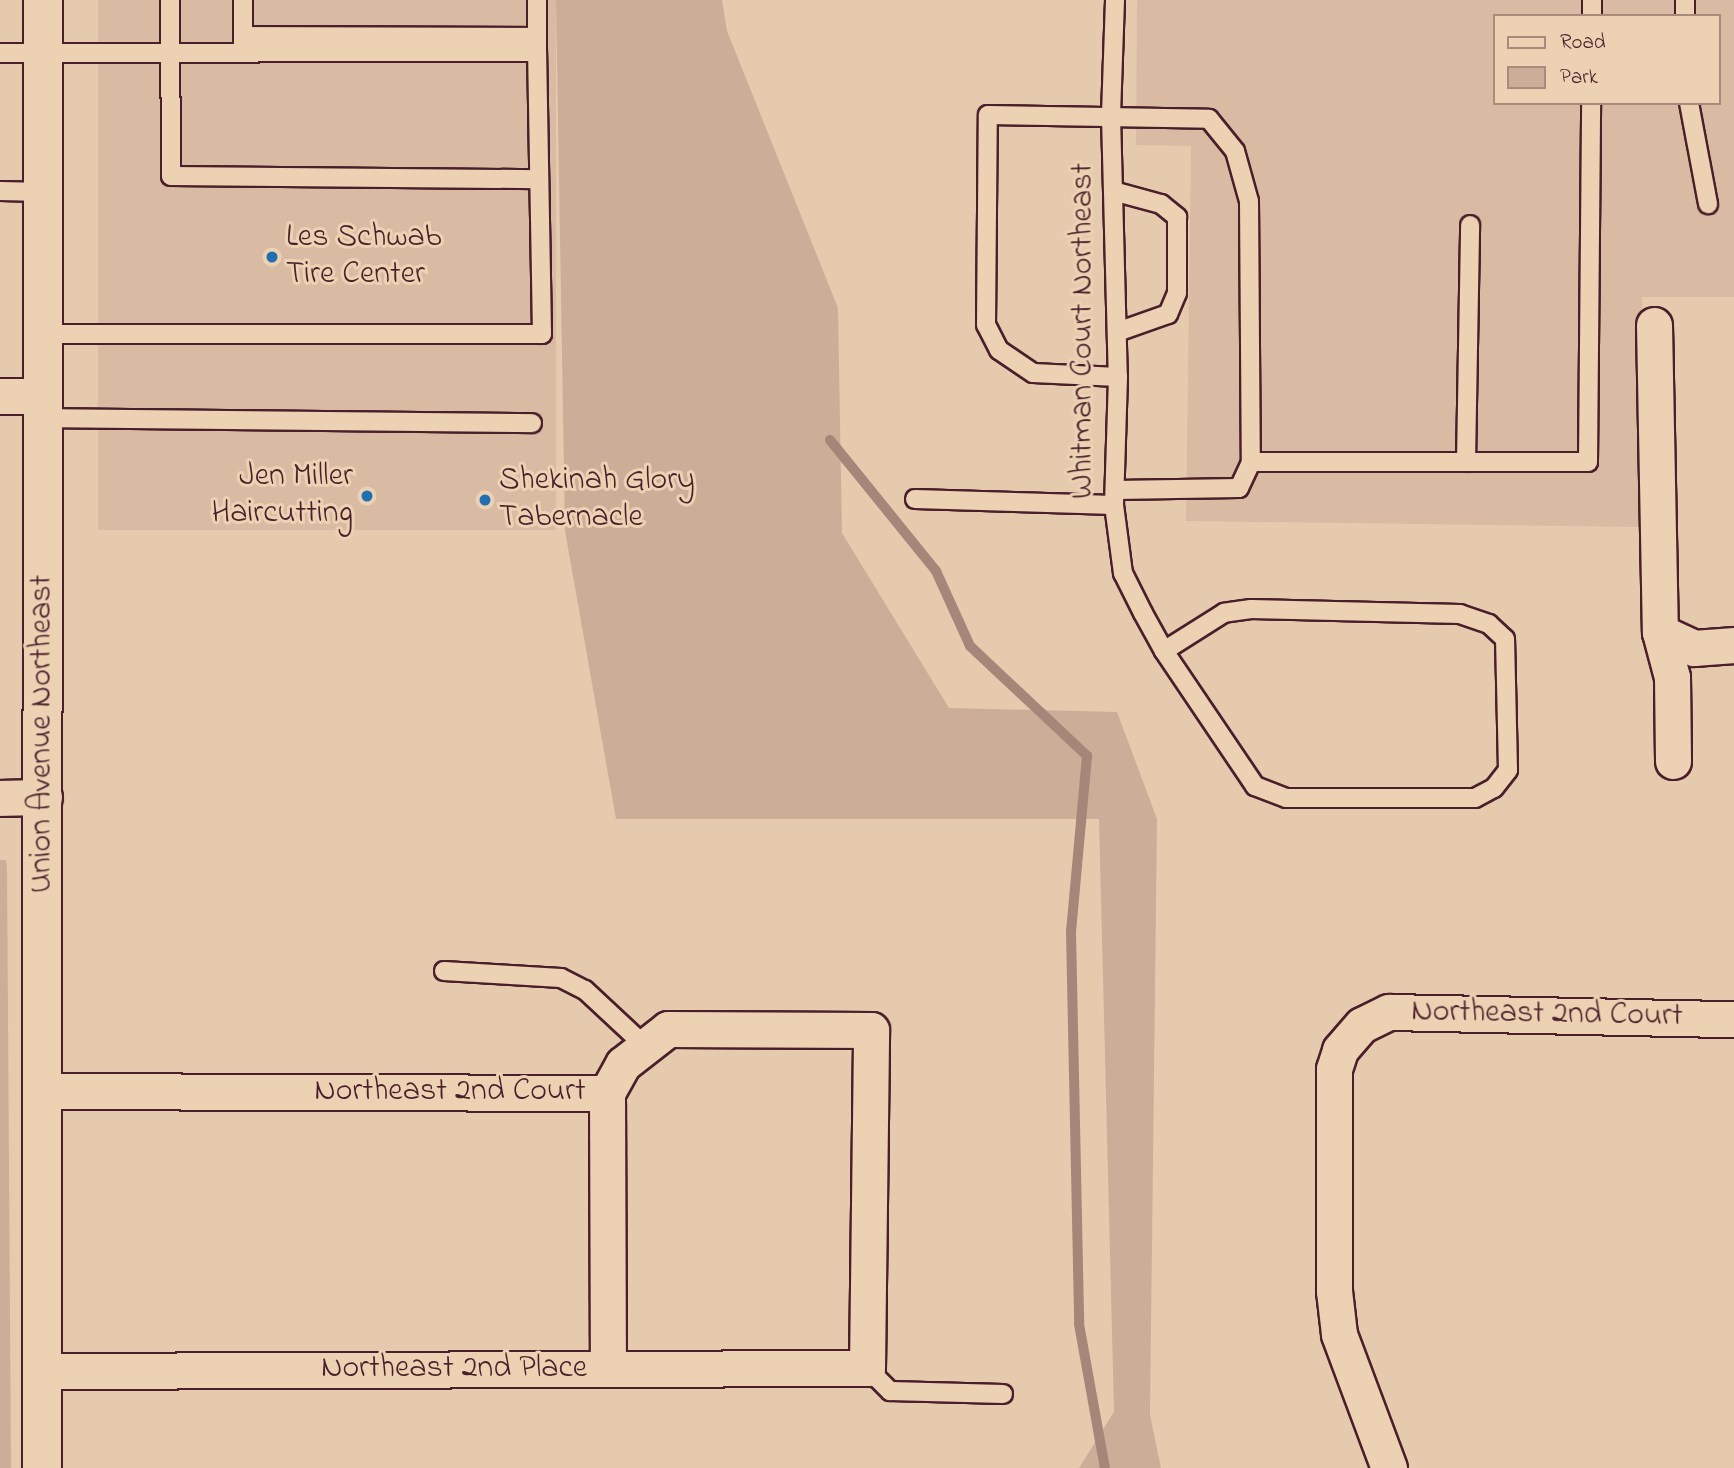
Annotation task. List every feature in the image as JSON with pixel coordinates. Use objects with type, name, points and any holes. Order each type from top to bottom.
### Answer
[{"type":"street","name":"Union Avenue Northeast","points":[[42,1468],[43,0]]},
{"type":"street","points":[[1654,325],[1660,632],[1672,677],[1673,761]]},
{"type":"street","points":[[0,396],[43,407]]},
{"type":"street","points":[[1660,632],[1694,648],[1734,645]]},
{"type":"street","points":[[0,798],[44,797]]},
{"type":"street","name":"Northeast 2nd Court","points":[[1389,1468],[1339,1334],[1334,1291],[1334,1069],[1340,1050],[1362,1025],[1389,1012],[1734,1019]]},
{"type":"street","name":"Northeast 2nd Court","points":[[42,1091],[607,1093],[623,1064],[668,1028],[871,1030],[867,1368]]},
{"type":"street","points":[[607,1093],[608,1368]]},
{"type":"street","name":"Northeast 2nd Place","points":[[41,1371],[867,1368]]},
{"type":"lane","points":[[170,0],[171,176],[539,179]]},
{"type":"lane","points":[[243,0],[243,44]]},
{"type":"lane","points":[[43,334],[542,334],[537,0]]},
{"type":"lane","name":"Whitman Court Northeast","points":[[1115,0],[1111,116],[1118,377],[1114,498],[1123,573],[1164,651],[1255,786],[1286,799],[1475,798],[1494,788],[1508,770],[1505,639],[1489,624],[1460,614],[1251,609],[1224,613],[1164,651]]},
{"type":"lane","points":[[0,53],[169,52],[243,44],[537,45]]},
{"type":"lane","points":[[1251,462],[1588,462],[1591,105]]},
{"type":"lane","points":[[1689,105],[1708,204]]},
{"type":"lane","points":[[915,499],[1114,498],[1239,488],[1251,462],[1250,201],[1234,151],[1209,119],[988,115],[986,325],[999,350],[1033,373],[1118,377]]},
{"type":"lane","points":[[0,191],[43,192]]},
{"type":"lane","points":[[1113,191],[1161,204],[1177,217],[1177,293],[1168,314],[1117,332]]},
{"type":"lane","points":[[1466,462],[1470,225]]},
{"type":"lane","points":[[43,407],[532,423]]},
{"type":"lane","points":[[444,971],[561,978],[584,990],[644,1045]]},
{"type":"lane","points":[[867,1368],[890,1391],[1003,1394]]},
{"type":"shaded area","points":[[98,0],[556,0],[556,530],[98,530]]},
{"type":"shaded area","points":[[1137,0],[1734,0],[1734,297],[1642,297],[1640,527],[1186,521],[1191,146],[1136,145]]},
{"type":"green space","points":[[556,0],[722,0],[727,31],[838,308],[842,533],[949,708],[1117,712],[1157,819],[1150,1415],[1161,1468],[1079,1468],[1114,1412],[1099,819],[616,819],[565,531]]},
{"type":"green space","points":[[0,860],[6,860],[7,868],[11,1468],[0,1468]]},
{"type":"waterway","points":[[830,440],[936,571],[970,646],[1087,756],[1071,932],[1079,1324],[1105,1468]]},
{"type":"place","name":"Les Schwab Tire Center","points":[[272,257]]},
{"type":"place","name":"Jen Miller Haircutting","points":[[367,496]]},
{"type":"place","name":"Shekinah Glory Tabernacle","points":[[485,500]]}]
